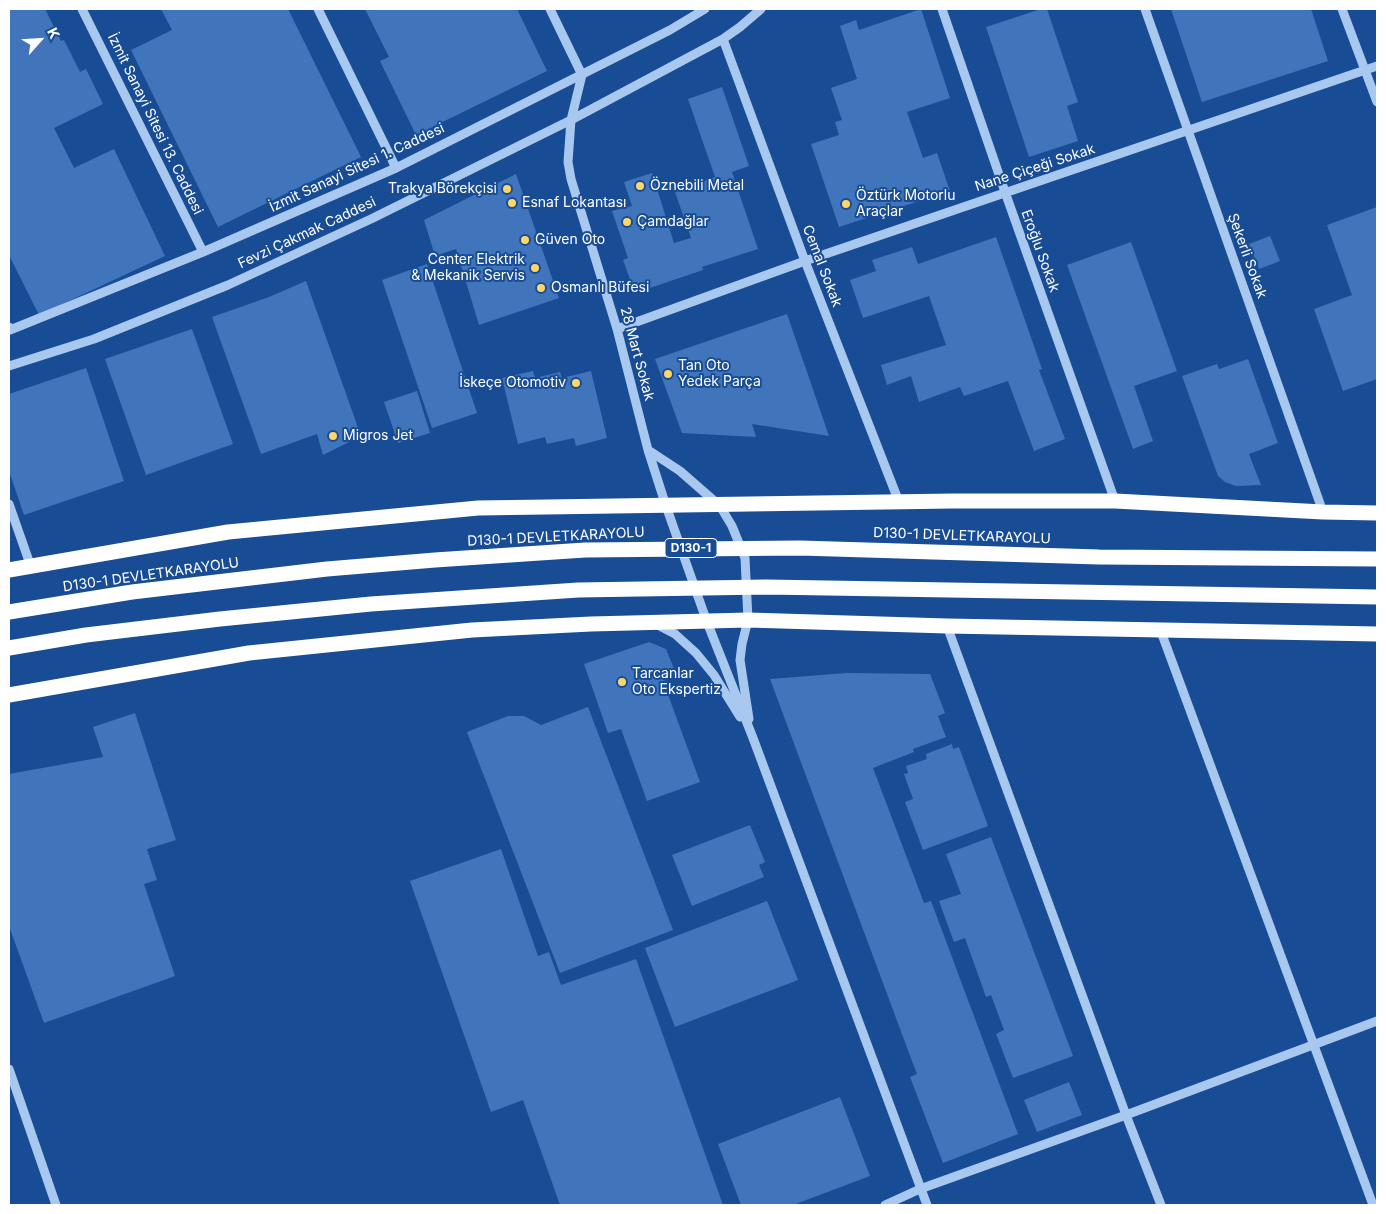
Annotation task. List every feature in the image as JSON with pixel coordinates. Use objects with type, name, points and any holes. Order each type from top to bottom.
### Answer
[{"type":"highway","points":[[9,570],[228,532],[478,508],[1115,501],[1377,513]]},
{"type":"highway","name":"D130-1 DEVLETKARAYOLU","points":[[9,612],[132,592],[327,569],[585,550],[800,548],[1099,557],[1377,559]]},
{"type":"highway","points":[[9,648],[86,635],[220,619],[371,604],[578,590],[766,587],[1377,597]]},
{"type":"highway","points":[[12,694],[249,653],[472,630],[652,622],[748,620],[1376,636]]},
{"type":"street","name":"İzmit Sanayi Sitesi 13. Caddesi","points":[[82,9],[203,252]]},
{"type":"street","points":[[318,9],[396,168]]},
{"type":"street","points":[[550,9],[582,75]]},
{"type":"street","name":"İzmit Sanayi Sitesi 1. Caddesi","points":[[9,329],[203,252],[396,168],[670,30],[705,9]]},
{"type":"street","name":"Fevzi Çakmak Caddesi","points":[[9,366],[94,339],[228,285],[371,218],[571,120],[723,39],[740,28],[761,9]]},
{"type":"street","name":"Eroğlu Sokak","points":[[942,9],[1115,501]]},
{"type":"street","name":"Şekerli Sokak","points":[[1145,9],[1323,512]]},
{"type":"street","points":[[1342,9],[1377,102]]},
{"type":"street","name":"Cemal Sokak","points":[[723,39],[805,261],[899,502]]},
{"type":"street","name":"Nane Çiçeği Sokak","points":[[617,329],[805,261],[1377,66]]},
{"type":"street","name":"28 Mart Sokak","points":[[582,75],[571,120],[568,162],[571,179],[617,329],[648,450],[666,506],[707,622],[753,738]]},
{"type":"street","points":[[648,450],[680,472],[720,506],[732,526],[745,558],[748,620],[740,660],[753,738],[920,1189],[928,1205]]},
{"type":"street","points":[[9,504],[31,567]]},
{"type":"street","points":[[652,622],[675,634],[696,653],[714,675],[753,738]]},
{"type":"street","points":[[947,626],[1126,1115],[1161,1205]]},
{"type":"street","points":[[1160,629],[1373,1205]]},
{"type":"street","points":[[885,1205],[920,1189],[1126,1115],[1377,1021]]},
{"type":"street","points":[[9,1069],[56,1205]]},
{"type":"building","points":[[9,9],[45,9],[61,41],[64,40],[80,72],[86,69],[103,104],[54,128],[74,168],[114,149],[165,256],[39,315],[9,255]]},
{"type":"building","points":[[161,9],[288,9],[361,157],[218,227],[131,50],[172,30]]},
{"type":"building","points":[[365,9],[517,9],[547,71],[416,135],[380,61],[389,57]]},
{"type":"building","points":[[921,9],[950,98],[907,112],[923,158],[937,153],[950,191],[839,227],[811,144],[839,135],[835,122],[842,120],[831,88],[857,79],[840,26],[856,20],[859,30]]},
{"type":"building","points":[[1041,9],[1047,9],[1078,102],[1067,106],[1078,141],[1029,157],[986,27]]},
{"type":"building","points":[[1171,9],[1311,9],[1328,61],[1202,102]]},
{"type":"building","points":[[722,87],[749,166],[732,172],[758,249],[702,267],[703,270],[635,293],[623,260],[628,258],[612,211],[632,206],[624,182],[652,173],[674,243],[691,238],[675,192],[715,177],[688,99]]},
{"type":"building","points":[[516,174],[559,298],[479,325],[456,249],[435,256],[424,220]]},
{"type":"building","points":[[1377,207],[1377,379],[1343,391],[1314,309],[1352,295],[1327,225]]},
{"type":"building","points":[[1270,236],[1280,261],[1259,269],[1249,244]]},
{"type":"building","points":[[996,237],[1042,369],[1039,370],[1065,439],[1034,451],[1008,381],[964,396],[960,387],[919,402],[911,376],[887,385],[881,365],[946,345],[929,296],[863,318],[850,280],[876,271],[872,260],[912,247],[918,264]]},
{"type":"building","points":[[1131,242],[1177,371],[1134,386],[1153,441],[1133,449],[1067,265]]},
{"type":"building","points":[[427,264],[477,413],[432,428],[382,280]]},
{"type":"building","points":[[306,281],[361,436],[323,455],[317,434],[261,454],[212,317],[269,297]]},
{"type":"building","points":[[787,314],[829,436],[752,424],[756,437],[682,433],[655,359]]},
{"type":"building","points":[[192,329],[233,444],[146,475],[105,359]]},
{"type":"building","points":[[1248,359],[1278,443],[1249,454],[1261,485],[1236,486],[1225,482],[1218,476],[1182,376],[1217,364],[1219,369]]},
{"type":"building","points":[[86,368],[124,481],[24,515],[9,471],[9,394]]},
{"type":"building","points":[[533,371],[535,378],[560,372],[562,378],[591,371],[607,438],[576,446],[574,438],[547,444],[545,437],[518,444],[502,378]]},
{"type":"building","points":[[417,391],[430,433],[398,443],[384,402]]},
{"type":"building","points":[[649,642],[666,649],[677,676],[663,681],[700,782],[647,801],[621,729],[608,733],[584,664]]},
{"type":"building","points":[[847,673],[930,674],[945,713],[938,716],[946,737],[913,749],[914,752],[873,768],[924,903],[931,901],[1018,1134],[943,1163],[910,1077],[917,1074],[770,679]]},
{"type":"building","points":[[588,707],[673,930],[560,973],[467,732],[508,716],[524,716],[541,725]]},
{"type":"building","points":[[135,713],[176,840],[147,849],[157,880],[144,884],[175,976],[44,1023],[9,926],[9,774],[103,757],[93,727]]},
{"type":"building","points":[[952,744],[953,749],[959,747],[988,826],[923,850],[905,802],[913,799],[904,774],[908,773],[906,766],[927,759],[926,754]]},
{"type":"building","points":[[750,825],[765,862],[759,865],[764,877],[692,906],[672,855]]},
{"type":"building","points":[[991,837],[1073,1056],[1013,1078],[996,1034],[1004,1030],[991,995],[986,997],[965,938],[954,942],[939,901],[961,894],[946,854]]},
{"type":"building","points":[[501,849],[538,956],[549,952],[561,985],[636,959],[723,1205],[560,1205],[523,1100],[491,1112],[410,881]]},
{"type":"building","points":[[767,901],[798,980],[675,1027],[645,948]]},
{"type":"building","points":[[1069,1082],[1082,1115],[1037,1132],[1024,1100]]},
{"type":"building","points":[[840,1097],[870,1176],[793,1205],[741,1205],[718,1144]]},
{"type":"place","name":"Öznebili Metal","points":[[640,186]]},
{"type":"place","name":"Trakya Börekçisi","points":[[507,189]]},
{"type":"place","name":"Esnaf Lokantası","points":[[512,203]]},
{"type":"place","name":"Öztürk Motorlu Araçlar","points":[[846,204]]},
{"type":"place","name":"Çamdağlar","points":[[627,222]]},
{"type":"place","name":"Güven Oto","points":[[525,240]]},
{"type":"place","name":"Center Elektrik & Mekanik Servis","points":[[535,268]]},
{"type":"place","name":"Osmanlı Büfesi","points":[[541,288]]},
{"type":"place","name":"Tan Oto Yedek Parça","points":[[668,374]]},
{"type":"place","name":"İskeçe Otomotiv","points":[[576,383]]},
{"type":"place","name":"Migros Jet","points":[[333,436]]},
{"type":"place","name":"Tarcanlar Oto Ekspertiz","points":[[622,682]]}]
